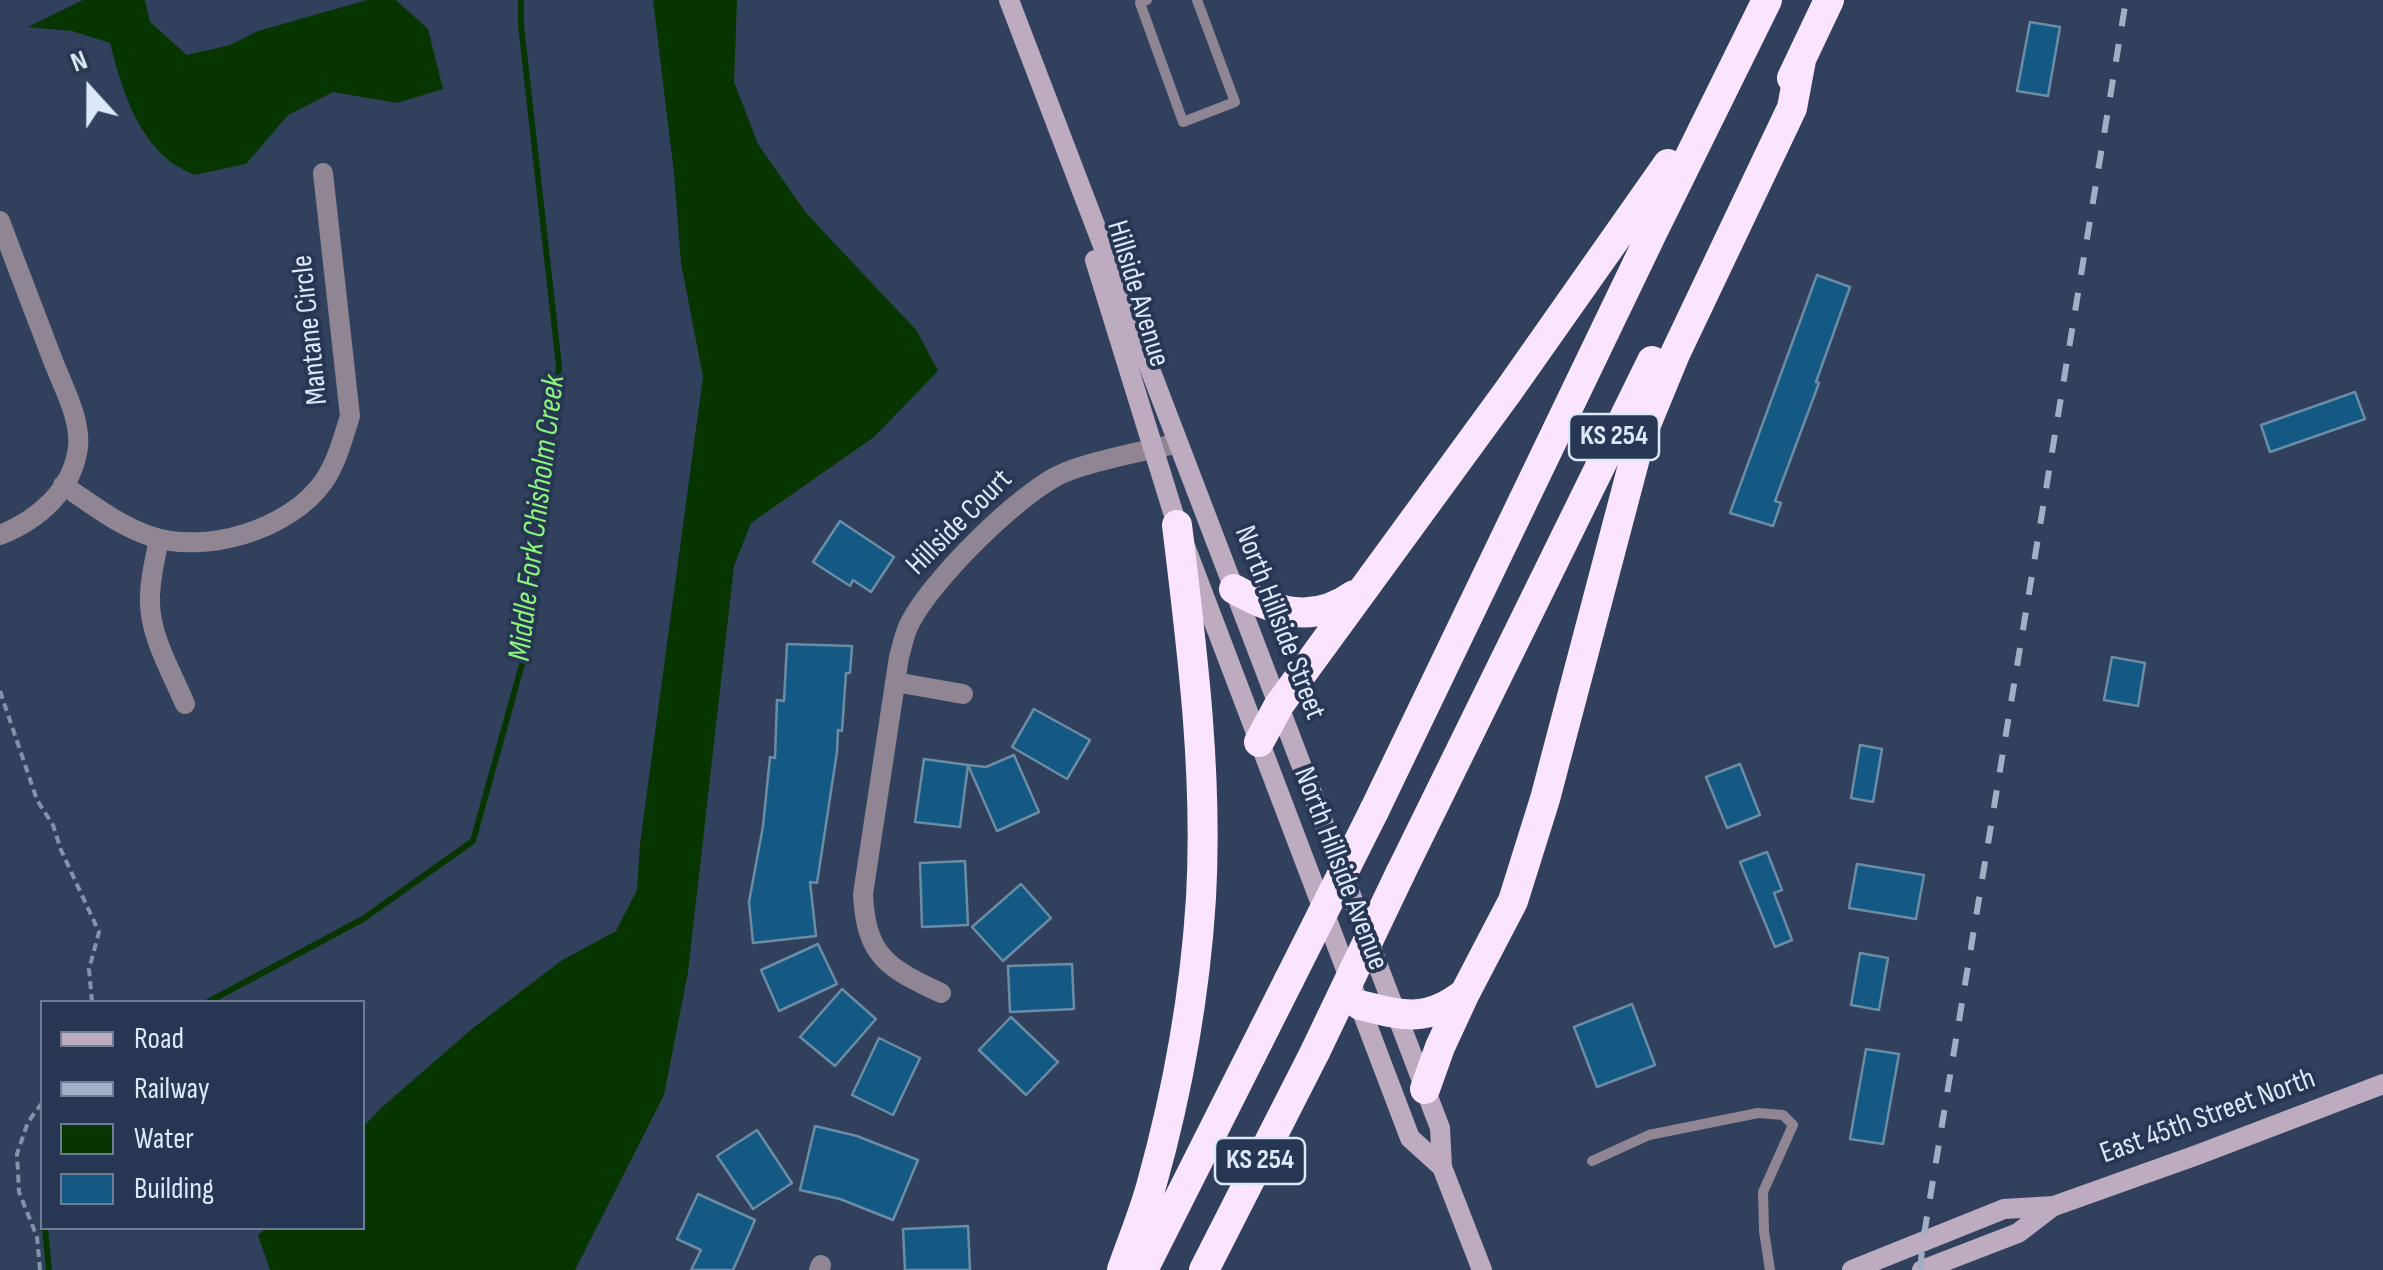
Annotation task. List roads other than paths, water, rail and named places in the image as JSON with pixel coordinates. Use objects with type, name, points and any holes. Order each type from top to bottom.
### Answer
[{"type":"highway","name":"KS 254","points":[[1204,1270],[1315,1052],[1829,0]]},
{"type":"highway","name":"KS 254","points":[[1143,1270],[1374,811],[1762,11]]},
{"type":"highway","points":[[1259,742],[1279,705],[1639,208],[1762,11]]},
{"type":"highway","points":[[1425,1089],[1464,993],[1518,884],[1640,439],[1675,354],[1792,108],[1801,60]]},
{"type":"highway","points":[[1122,1270],[1152,1186],[1178,1077],[1201,897],[1201,761],[1176,525]]},
{"type":"highway","points":[[1234,588],[1263,605],[1285,612],[1308,613],[1330,608],[1361,590]]},
{"type":"highway","points":[[1360,1006],[1417,1015],[1446,1008],[1464,993]]},
{"type":"main road","name":"North Hillside Street","points":[[1009,0],[1440,1128],[1442,1167],[1482,1270]]},
{"type":"main road","name":"Hillside Avenue","points":[[1039,81],[1176,525]]},
{"type":"main road","name":"North Hillside Avenue","points":[[1176,525],[1410,1138],[1442,1167]]},
{"type":"main road","name":"East 45th Street North","points":[[1852,1270],[2004,1210],[2054,1206],[2383,1084]]},
{"type":"main road","name":"East 45th Street North","points":[[1922,1270],[2018,1232],[2054,1206]]},
{"type":"street","name":"Mantane Circle","points":[[63,485],[145,535],[170,542],[204,542],[240,536],[268,524],[300,506],[324,481],[350,416],[324,173]]},
{"type":"street","points":[[0,221],[75,421],[78,445],[63,485],[39,515],[0,536]]},
{"type":"street","name":"Hillside Court","points":[[940,993],[890,966],[870,937],[864,917],[863,894],[895,682],[908,627],[948,569],[1044,482],[1067,471],[1178,443]]},
{"type":"street","points":[[159,539],[150,607],[157,638],[185,704]]},
{"type":"street","points":[[895,682],[963,694]]},
{"type":"lane","points":[[1147,0],[1140,3],[1183,122],[1235,102],[1197,0]]},
{"type":"lane","points":[[1592,1162],[1649,1135],[1758,1113],[1782,1115],[1793,1125],[1764,1192],[1770,1270]]},
{"type":"water","points":[[83,0],[145,0],[150,22],[187,55],[230,45],[258,31],[367,0],[396,0],[428,29],[443,89],[397,103],[333,92],[288,115],[246,164],[194,175],[169,161],[145,134],[124,90],[110,43],[72,31],[28,27]]},
{"type":"water","points":[[653,0],[737,0],[734,82],[758,144],[806,213],[917,331],[938,371],[874,437],[751,523],[734,566],[688,972],[664,1095],[575,1270],[270,1270],[258,1235],[264,1230],[365,1230],[365,1125],[473,1028],[561,961],[616,931],[637,890],[703,377],[681,263]]},
{"type":"waterway","name":"Middle Fork Chisholm Creek","points":[[212,1000],[363,919],[473,841],[529,639],[559,366],[521,0]]},
{"type":"waterway","name":"Middle Fork Chisholm Creek","points":[[45,1230],[49,1270]]},
{"type":"railway","points":[[1920,1270],[2126,0]]}]
